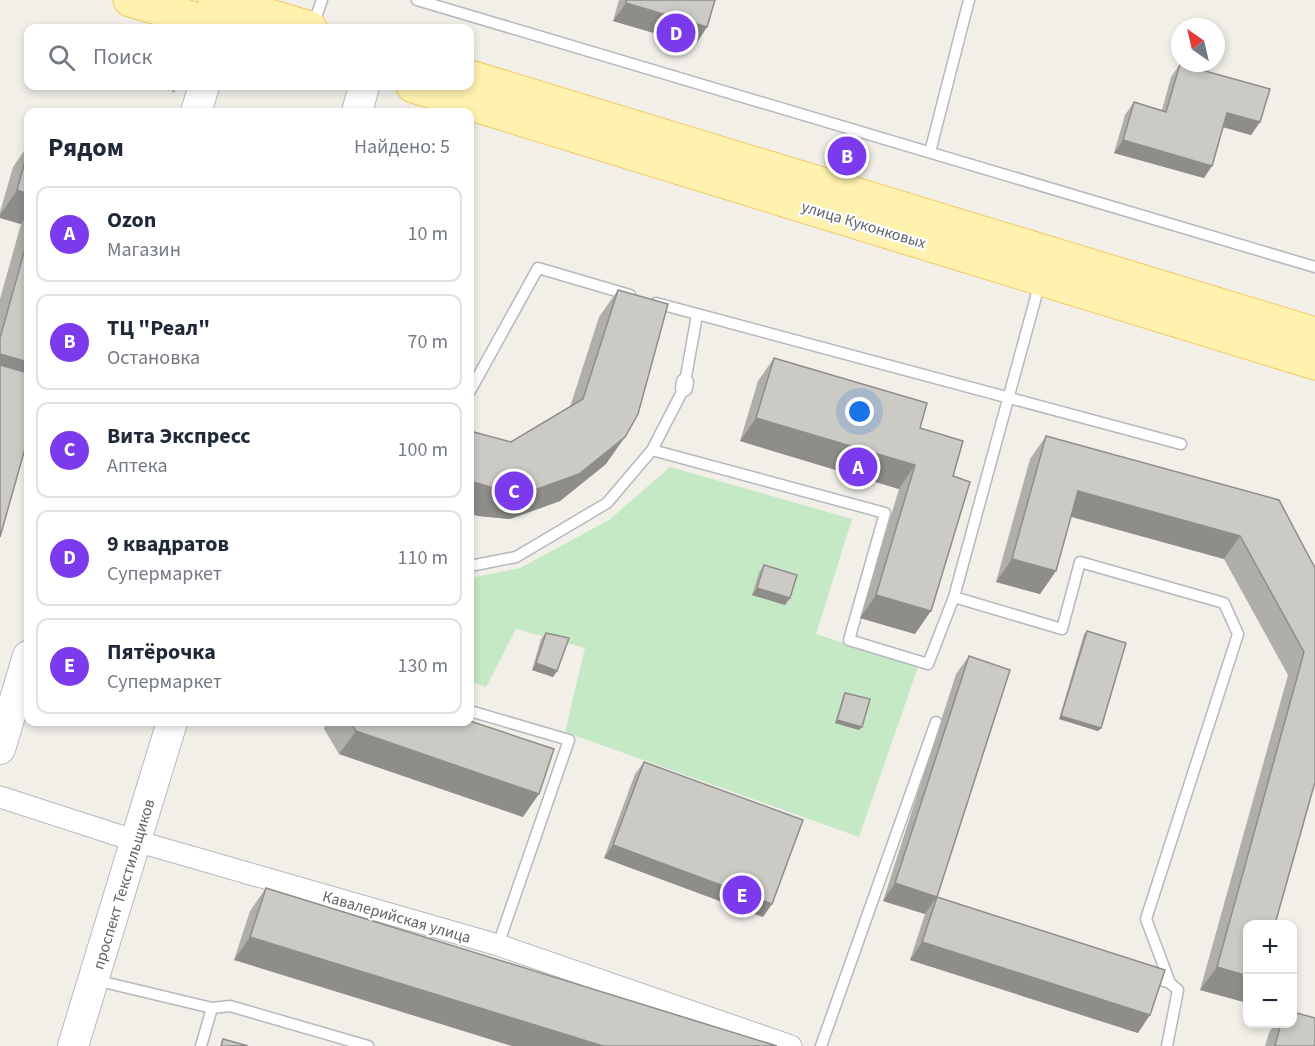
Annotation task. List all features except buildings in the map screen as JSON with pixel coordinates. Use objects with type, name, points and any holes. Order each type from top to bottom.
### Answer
[{"type":"main road","points":[[130,0],[220,21],[249,24]]},
{"type":"main road","points":[[220,21],[259,24]]},
{"type":"main road","name":"улица Куконковых","points":[[474,78],[1315,357]]},
{"type":"main road","points":[[358,108],[363,90]]},
{"type":"main road","name":"улица Куконковых","points":[[426,90],[1041,279],[1315,357]]},
{"type":"main road","points":[[0,749],[24,669]]},
{"type":"main road","name":"проспект Текстильщиков","points":[[73,1046],[171,726]]},
{"type":"street","name":"Кавалерийская улица","points":[[0,797],[136,841],[498,945],[790,1046]]},
{"type":"lane","points":[[313,24],[322,0]]},
{"type":"lane","points":[[417,0],[1315,267]]},
{"type":"lane","points":[[930,152],[969,0]]},
{"type":"lane","points":[[474,384],[538,268],[697,315],[1181,444]]},
{"type":"lane","points":[[652,450],[885,513],[849,640],[928,664],[954,597],[1041,279]]},
{"type":"lane","points":[[474,565],[516,557],[607,503],[652,450],[685,385],[697,315]]},
{"type":"lane","points":[[954,597],[1062,629],[1080,562],[1224,603],[1238,634],[1146,919],[1170,983]]},
{"type":"lane","points":[[474,712],[569,741],[498,945]]},
{"type":"lane","points":[[821,1046],[936,722]]},
{"type":"lane","points":[[1137,972],[1170,983],[1178,990],[1167,1046]]},
{"type":"lane","points":[[94,980],[212,1008],[230,1006],[368,1046]]},
{"type":"lane","points":[[201,1046],[212,1008]]},
{"type":"green space","points":[[670,467],[852,519],[816,634],[918,667],[859,837],[565,732],[585,648],[516,629],[486,687],[474,682],[474,577],[520,568],[609,520]]},
{"type":"place","name":"9 квадратов","points":[[676,33]]},
{"type":"place","name":"ТЦ \"Реал\"","points":[[847,156]]},
{"type":"place","name":"Ozon","points":[[858,467]]},
{"type":"place","name":"Вита Экспресс","points":[[514,491]]},
{"type":"place","name":"Пятёрочка","points":[[742,895]]}]
